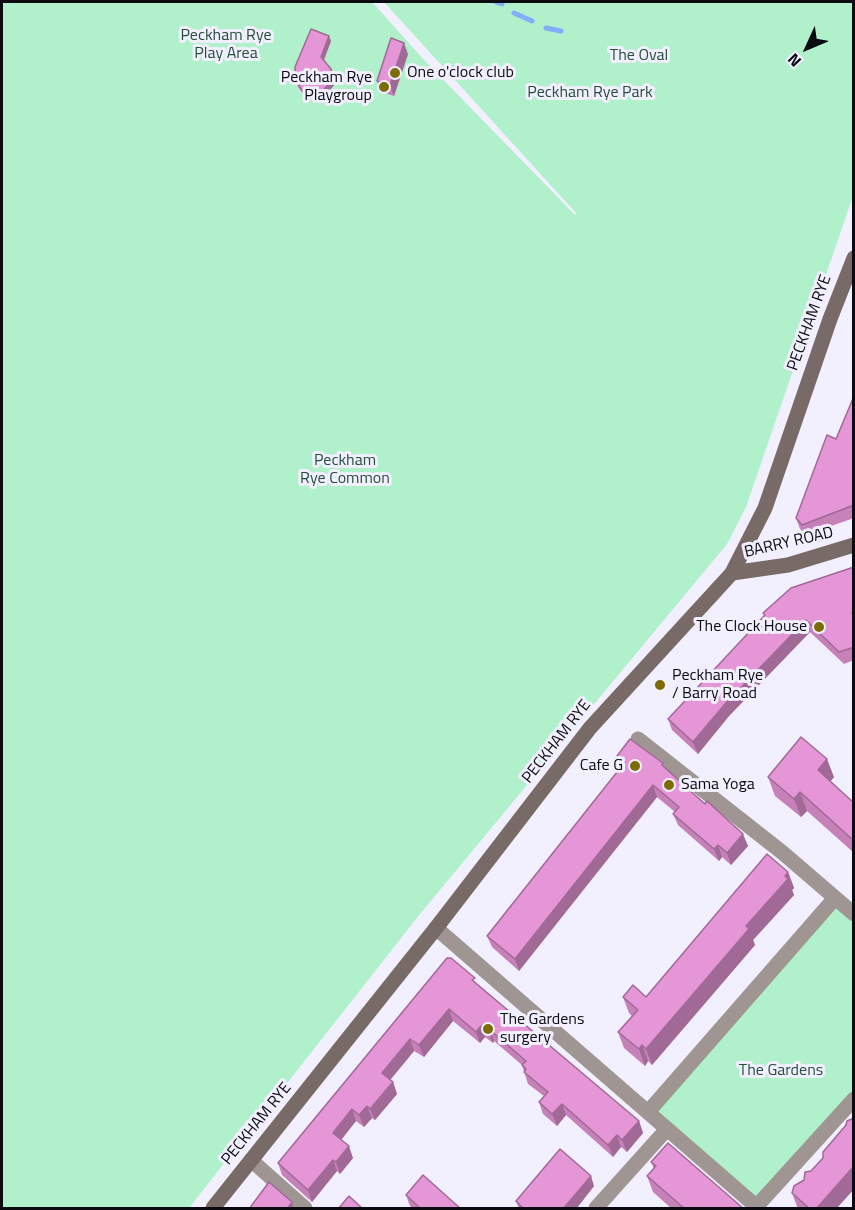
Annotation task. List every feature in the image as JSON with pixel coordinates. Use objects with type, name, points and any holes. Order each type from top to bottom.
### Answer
[{"type":"main road","name":"PECKHAM RYE","points":[[213,1209],[436,928],[590,728],[732,573],[765,508],[830,319],[854,258]]},
{"type":"main road","name":"BARRY ROAD","points":[[732,573],[788,565],[854,545]]},
{"type":"street","points":[[638,739],[783,852],[854,914]]},
{"type":"street","points":[[648,1112],[835,898]]},
{"type":"street","points":[[436,928],[757,1208],[854,1099]]},
{"type":"street","points":[[596,1209],[667,1129]]},
{"type":"street","points":[[251,1160],[305,1209]]},
{"type":"green space","name":"Peckham Rye Common","points":[[2,2],[372,2],[426,62],[575,215],[576,213],[384,2],[853,2],[853,196],[746,507],[727,544],[420,914],[189,1208],[2,1208]]},
{"type":"green space","name":"The Gardens","points":[[835,907],[853,923],[853,1091],[756,1200],[655,1110]]},
{"type":"building","points":[[311,29],[329,36],[321,57],[331,69],[332,80],[322,92],[312,94],[302,90],[296,81],[295,67]]},
{"type":"building","points":[[391,38],[404,43],[390,85],[377,81]]},
{"type":"building","points":[[854,396],[854,505],[802,525],[796,518],[827,435],[836,439]]},
{"type":"building","points":[[854,567],[854,612],[852,613],[854,647],[839,652],[806,620],[725,704],[693,742],[668,719],[765,615],[763,613],[791,588]]},
{"type":"building","points":[[801,737],[827,759],[818,770],[854,803],[854,841],[800,792],[794,799],[768,777]]},
{"type":"building","points":[[630,739],[663,763],[662,765],[705,804],[707,801],[743,834],[727,853],[718,845],[714,849],[673,814],[679,807],[653,785],[515,959],[487,936],[625,762],[617,756]]},
{"type":"building","points":[[767,854],[788,872],[785,876],[788,879],[746,926],[749,929],[646,1049],[642,1045],[639,1049],[618,1032],[638,1010],[623,997],[633,985],[646,997]]},
{"type":"building","points":[[447,958],[451,958],[475,978],[472,980],[639,1121],[622,1140],[617,1135],[608,1145],[562,1104],[552,1114],[539,1102],[548,1092],[524,1072],[526,1069],[522,1065],[526,1061],[490,1030],[488,1032],[481,1026],[476,1032],[449,1009],[419,1045],[410,1039],[382,1073],[393,1082],[370,1109],[367,1106],[359,1115],[352,1109],[333,1133],[349,1146],[336,1162],[333,1160],[308,1190],[278,1163]]},
{"type":"building","points":[[854,1118],[854,1166],[816,1209],[810,1209],[792,1193],[794,1186],[804,1180],[805,1172],[811,1171],[823,1158],[823,1152],[847,1121]]},
{"type":"building","points":[[668,1143],[744,1209],[685,1209],[647,1176],[656,1166],[651,1162]]},
{"type":"building","points":[[560,1149],[591,1176],[563,1209],[524,1209],[516,1201]]},
{"type":"building","points":[[423,1175],[461,1209],[421,1209],[406,1195]]},
{"type":"building","points":[[269,1182],[292,1202],[287,1209],[249,1209]]},
{"type":"building","points":[[349,1196],[363,1209],[338,1209]]},
{"type":"waterway","points":[[496,2],[502,4]]},
{"type":"waterway","points":[[514,13],[532,21]]},
{"type":"waterway","points":[[546,28],[561,31]]},
{"type":"place","name":"One o'clock club","points":[[395,73]]},
{"type":"place","name":"Peckham Rye Playgroup","points":[[384,87]]},
{"type":"place","name":"The Clock House","points":[[819,627]]},
{"type":"place","name":"Peckham Rye / Barry Road","points":[[660,685]]},
{"type":"place","name":"Cafe G","points":[[635,766]]},
{"type":"place","name":"Sama Yoga","points":[[669,785]]},
{"type":"place","name":"The Gardens surgery","points":[[488,1029]]},
{"type":"park label","name":"Peckham Rye Play Area","points":[[226,45]]},
{"type":"park label","name":"The Oval","points":[[639,56]]},
{"type":"park label","name":"Peckham Rye Park","points":[[590,93]]}]
